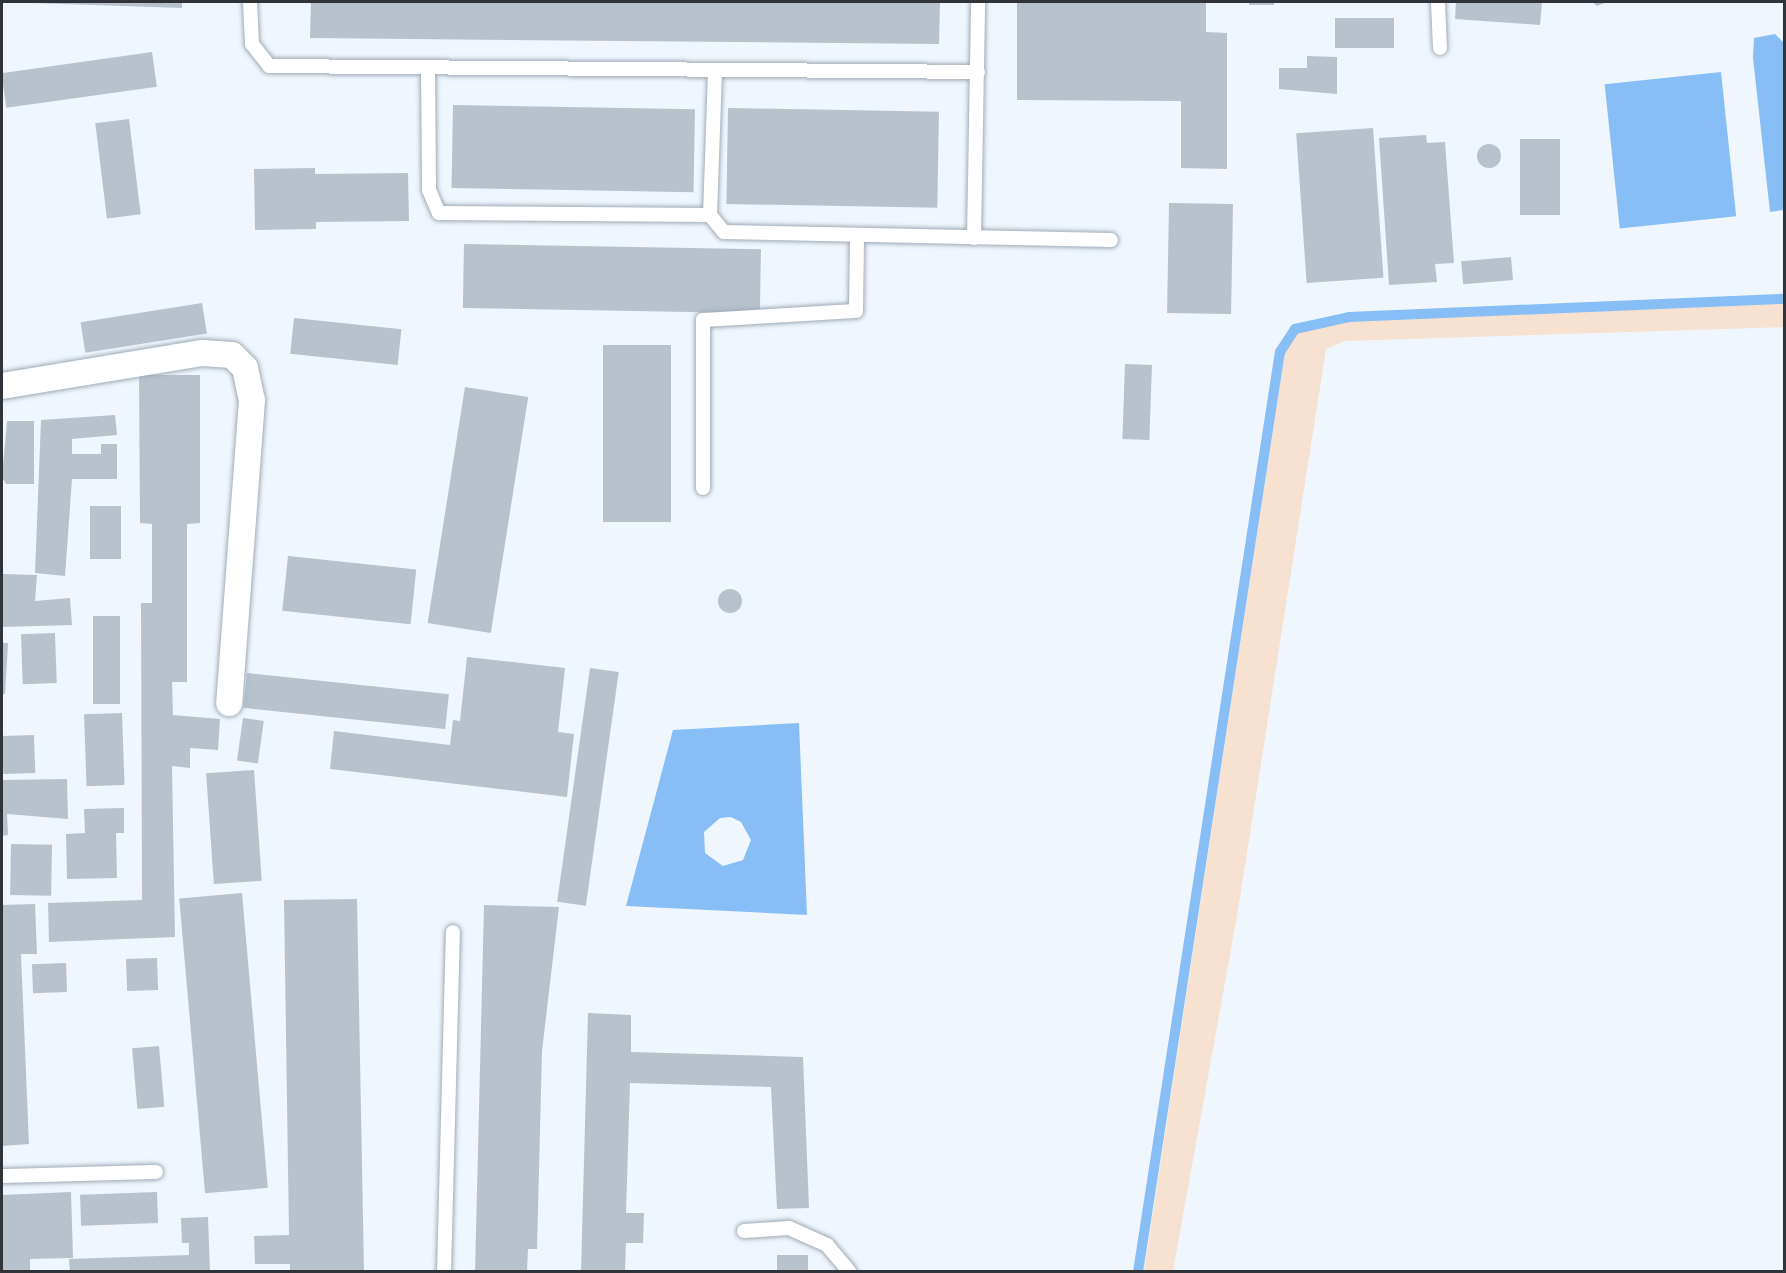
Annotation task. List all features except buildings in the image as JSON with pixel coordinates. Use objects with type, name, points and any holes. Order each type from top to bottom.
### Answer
[{"type":"street","points":[[2,386],[202,353],[232,355],[245,368],[252,400],[230,703]]},
{"type":"lane","points":[[250,2],[252,44],[269,66],[978,72]]},
{"type":"lane","points":[[974,238],[978,2]]},
{"type":"lane","points":[[1438,2],[1440,48]]},
{"type":"lane","points":[[428,67],[429,190],[440,213],[710,215]]},
{"type":"lane","points":[[715,70],[710,215],[724,232],[1112,240]]},
{"type":"lane","points":[[703,488],[703,320],[856,311],[857,235]]},
{"type":"lane","points":[[444,1272],[453,932]]},
{"type":"lane","points":[[2,1176],[156,1172]]},
{"type":"lane","points":[[744,1231],[789,1228],[827,1245],[843,1258],[850,1272]]},
{"type":"shaded area","points":[[1784,302],[1784,327],[1344,341],[1326,349],[1238,910],[1173,1271],[1144,1271],[1285,352],[1296,332],[1348,321]]},
{"type":"water","points":[[1775,34],[1784,43],[1784,210],[1770,212],[1753,58],[1754,38]]},
{"type":"water","points":[[1721,72],[1736,216],[1620,228],[1605,84]]},
{"type":"water","points":[[799,723],[807,915],[626,906],[673,730]],"holes":[[[731,817],[741,822],[751,840],[743,860],[723,866],[705,853],[704,832],[720,818]]]},
{"type":"waterway","points":[[1138,1272],[1280,352],[1295,329],[1349,317],[1784,299]]}]
